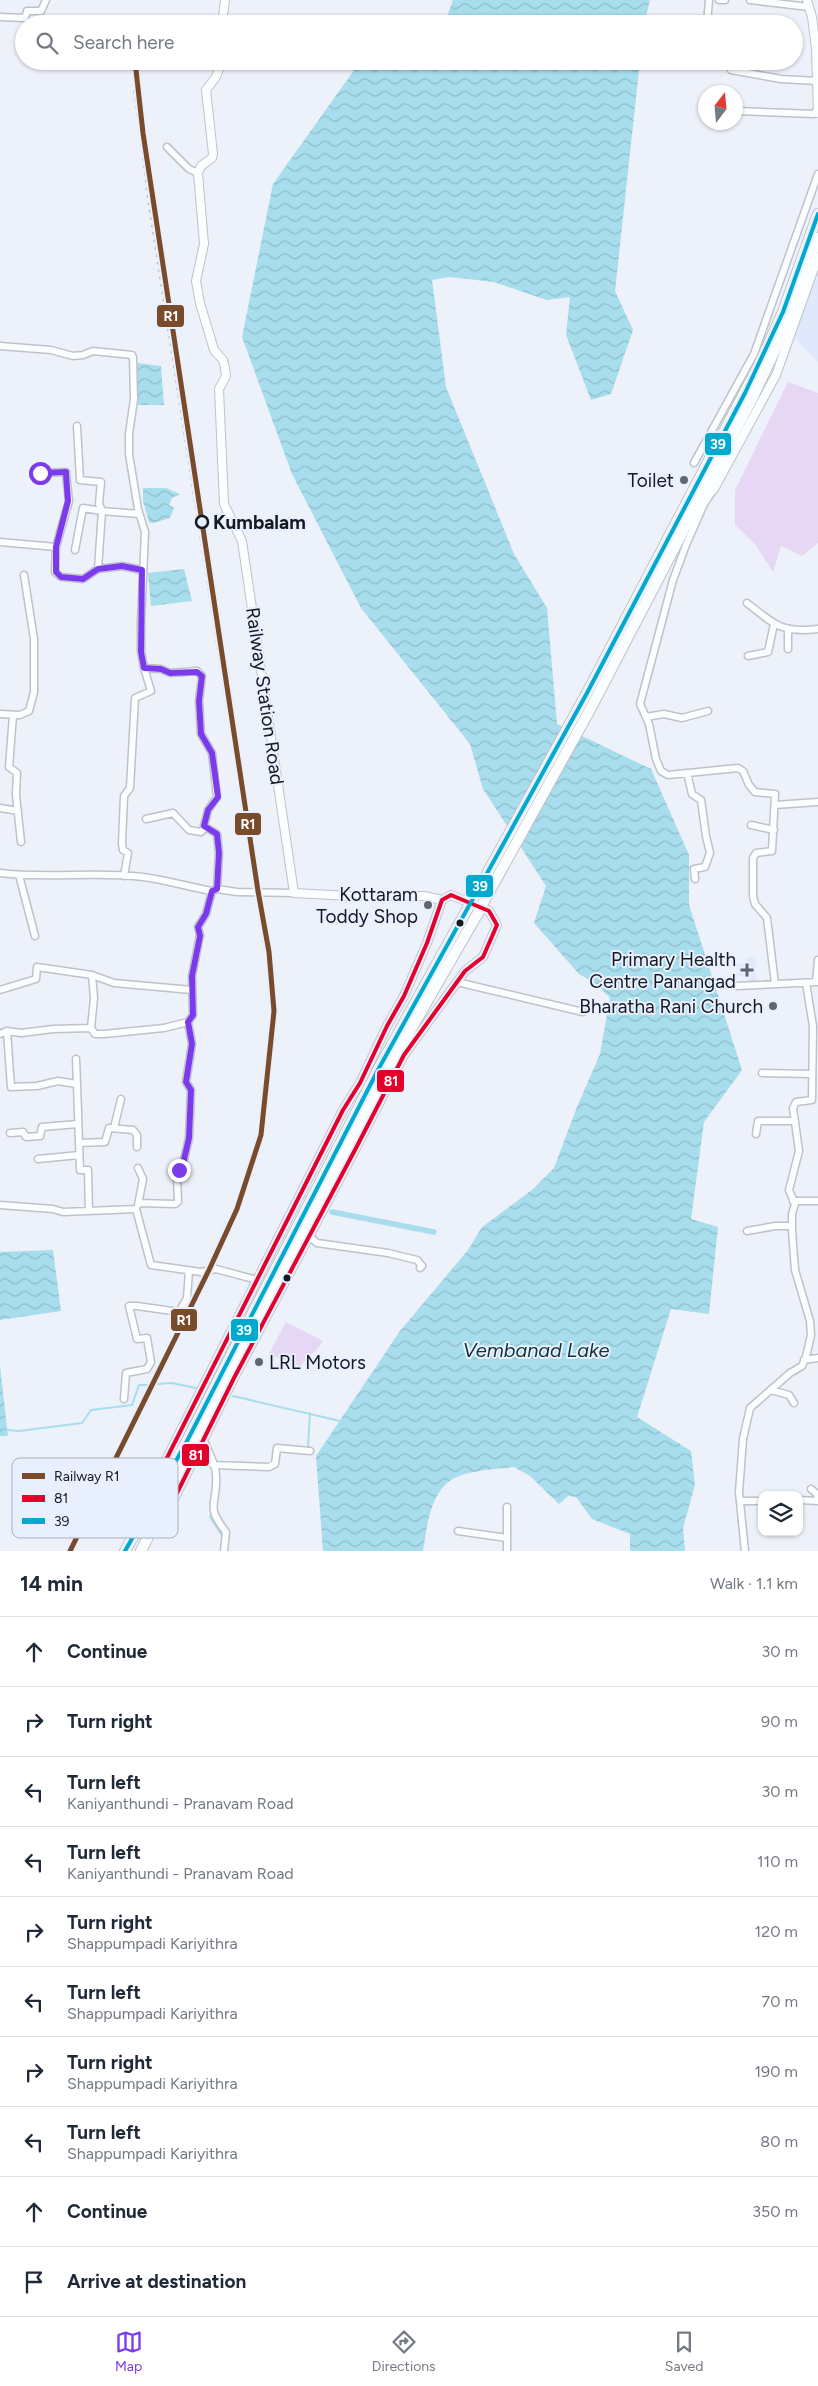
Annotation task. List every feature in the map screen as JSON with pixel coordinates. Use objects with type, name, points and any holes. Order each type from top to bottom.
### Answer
[{"type":"highway","points":[[483,892],[494,862],[587,693],[770,343],[818,214]]},
{"type":"highway","points":[[177,1458],[379,1068],[469,907],[504,867],[592,706],[778,346],[818,238]]},
{"type":"highway","points":[[178,1476],[394,1058],[469,907]]},
{"type":"highway","points":[[330,1137],[341,1143]]},
{"type":"highway","points":[[125,1551],[132,1538]]},
{"type":"highway","points":[[141,1551],[147,1538]]},
{"type":"street","points":[[26,15],[27,11],[42,11],[46,0]]},
{"type":"street","points":[[223,15],[225,0]]},
{"type":"street","points":[[708,15],[709,0]]},
{"type":"street","points":[[719,0],[725,0]]},
{"type":"street","points":[[750,0],[808,4],[815,41],[818,113]]},
{"type":"street","points":[[0,17],[15,18]]},
{"type":"street","points":[[167,147],[189,169],[198,173],[201,166],[212,158],[206,90],[216,77],[219,70]]},
{"type":"street","points":[[731,70],[781,79],[817,81]]},
{"type":"street","points":[[743,111],[814,114],[817,109]]},
{"type":"street","name":"Railway Station Road","points":[[198,173],[204,244],[196,281],[200,303],[214,350],[223,360],[226,376],[219,389],[224,504],[242,540],[294,893]]},
{"type":"street","points":[[694,463],[754,354],[818,174]]},
{"type":"street","points":[[775,984],[767,918],[755,904],[753,868],[756,853],[772,851],[776,806],[774,792],[755,792],[749,785],[744,772],[738,768],[668,775],[661,771],[646,717],[640,704],[673,580],[686,545],[704,504],[776,375],[818,257]]},
{"type":"street","points":[[0,346],[51,350],[73,356],[93,351],[132,355],[134,399],[129,434],[129,454],[139,514],[145,532],[142,570],[141,652],[151,691],[135,698],[130,788],[124,796],[122,843],[123,850],[128,853],[124,876]]},
{"type":"street","points":[[77,426],[78,475],[80,480],[101,482],[99,504],[102,511],[98,569]]},
{"type":"street","points":[[40,473],[66,472],[68,501],[56,547],[56,572],[61,577],[83,579],[98,569],[122,566],[142,570]]},
{"type":"street","points":[[75,550],[83,508],[139,514]]},
{"type":"street","points":[[0,542],[56,547]]},
{"type":"street","points":[[0,714],[20,715],[29,711],[34,692],[34,639],[24,575]]},
{"type":"street","points":[[747,603],[774,624],[788,630],[818,629]]},
{"type":"street","points":[[748,656],[768,652],[774,624]]},
{"type":"street","points":[[788,630],[788,649]]},
{"type":"street","points":[[92,975],[94,998],[91,1028],[95,1034],[164,1028],[188,1022],[193,1015],[192,976],[200,936],[198,927],[206,914],[215,890],[219,853],[217,834],[204,826],[208,810],[218,797],[212,753],[201,734],[199,701],[202,676],[197,672],[170,673],[161,669],[144,668]]},
{"type":"street","points":[[646,717],[664,714],[682,718],[708,711]]},
{"type":"street","points":[[13,715],[9,767],[17,773],[16,795],[21,842]]},
{"type":"street","points":[[687,773],[692,794],[701,800],[710,853],[705,867],[694,869],[694,879]]},
{"type":"street","points":[[776,806],[818,802]]},
{"type":"street","points":[[0,808],[18,811]]},
{"type":"street","points":[[146,819],[173,813],[189,830],[201,832],[206,827]]},
{"type":"street","points":[[752,826],[774,830]]},
{"type":"street","points":[[0,873],[18,875],[145,877],[215,890],[237,892],[351,896],[424,896],[442,900],[451,895],[469,907],[489,911],[497,926],[483,957],[465,971],[404,1055],[234,1378],[178,1490]]},
{"type":"street","points":[[18,875],[35,936]]},
{"type":"street","points":[[167,1458],[404,996],[427,943],[442,900]]},
{"type":"street","points":[[737,986],[817,982],[818,960]]},
{"type":"street","points":[[0,990],[36,979],[37,967],[92,975],[114,983],[192,990]]},
{"type":"street","points":[[457,982],[583,1012]]},
{"type":"street","points":[[744,1551],[740,1500],[743,1439],[750,1408],[790,1373],[802,1366],[811,1335],[810,1321],[795,1270],[792,1226],[794,1203],[790,1187],[799,1151],[793,1108],[796,1102],[812,1100],[813,1026],[806,983]]},
{"type":"street","points":[[0,1205],[53,1209],[63,1212],[89,1212],[137,1206],[175,1204],[178,1202],[177,1178],[188,1147],[191,1100],[191,1090],[186,1082],[192,1044],[188,1022]]},
{"type":"street","points":[[0,1034],[7,1031],[21,1033],[53,1029],[91,1028]]},
{"type":"street","points":[[7,1031],[11,1087],[37,1086],[58,1082],[77,1084]]},
{"type":"street","points":[[76,1059],[80,1170],[88,1170],[89,1212]]},
{"type":"street","points":[[762,1073],[812,1074]]},
{"type":"street","points":[[114,1128],[121,1099]]},
{"type":"street","points":[[756,1134],[758,1121],[795,1121]]},
{"type":"street","points":[[10,1133],[23,1132],[26,1137],[40,1136],[42,1127],[78,1124]]},
{"type":"street","points":[[79,1143],[105,1142],[109,1128],[114,1128],[133,1130],[137,1135],[137,1147]]},
{"type":"street","points":[[38,1159],[79,1155]]},
{"type":"street","points":[[138,1168],[143,1179],[137,1206],[151,1265],[201,1272],[216,1269],[257,1280]]},
{"type":"street","points":[[794,1203],[818,1201]]},
{"type":"street","points":[[747,1231],[775,1226],[792,1226]]},
{"type":"street","points":[[309,1236],[316,1243],[388,1253],[417,1260],[422,1266],[420,1268]]},
{"type":"street","points":[[124,1399],[126,1373],[147,1369],[151,1362],[147,1338],[137,1339],[128,1306],[179,1312],[187,1298],[189,1271]]},
{"type":"street","points":[[804,1360],[818,1358]]},
{"type":"street","points":[[770,1390],[789,1395],[794,1403]]},
{"type":"street","points":[[204,1441],[216,1477],[213,1510],[216,1519],[226,1532],[224,1551]]},
{"type":"street","points":[[213,1465],[269,1467],[274,1464],[277,1448],[310,1451]]},
{"type":"street","points":[[803,1500],[818,1501],[817,1494],[810,1489]]},
{"type":"street","points":[[740,1500],[758,1501]]},
{"type":"street","points":[[506,1551],[507,1507]]},
{"type":"street","points":[[458,1531],[507,1538]]},
{"type":"shaded area","points":[[818,271],[818,362],[794,338]]},
{"type":"shaded area","points":[[788,382],[818,393],[818,543],[802,556],[781,546],[773,572],[755,544],[735,525],[735,490]]},
{"type":"shaded area","name":"Primary Health Centre Panangad","points":[[747,957],[755,957],[757,984],[748,984],[748,976],[738,976],[737,964],[747,964]]},
{"type":"shaded area","points":[[286,1322],[323,1341],[300,1367],[269,1354]]},
{"type":"water","points":[[453,0],[650,0],[646,15],[448,15]]},
{"type":"water","name":"Vembanad Lake","points":[[354,70],[639,70],[615,291],[633,330],[611,394],[591,400],[566,335],[570,297],[547,300],[494,282],[450,277],[432,280],[446,387],[514,554],[547,608],[557,724],[651,769],[689,855],[689,905],[742,1070],[704,1122],[691,1219],[718,1227],[709,1314],[671,1309],[637,1417],[691,1451],[695,1485],[683,1528],[685,1551],[630,1551],[630,1534],[592,1519],[576,1497],[568,1496],[559,1504],[530,1476],[514,1467],[470,1473],[448,1482],[435,1499],[431,1509],[423,1551],[323,1551],[316,1456],[400,1331],[468,1250],[482,1227],[533,1189],[554,1168],[600,1054],[610,998],[596,984],[579,974],[534,923],[546,886],[483,789],[470,744],[361,608],[292,474],[242,337],[273,184]]},
{"type":"water","points":[[137,363],[161,366],[164,405],[138,405]]},
{"type":"water","points":[[143,488],[166,488],[180,494],[172,498],[169,505],[174,508],[170,518],[153,523],[149,522],[143,501]]},
{"type":"water","points":[[184,569],[192,601],[151,606],[148,573]]},
{"type":"water","points":[[53,1250],[61,1311],[0,1320],[0,1252]]},
{"type":"water","points":[[0,1366],[8,1436],[0,1436]]},
{"type":"waterway","points":[[332,1212],[434,1232]]},
{"type":"waterway","points":[[157,1384],[172,1383],[196,1388]]},
{"type":"waterway","points":[[7,1430],[19,1431],[82,1423],[91,1410],[132,1405],[139,1385],[149,1385]]},
{"type":"waterway","points":[[233,1396],[340,1421]]},
{"type":"waterway","points":[[308,1448],[310,1413]]},
{"type":"waterway","points":[[213,1512],[210,1517],[223,1537]]},
{"type":"railway","points":[[133,70],[134,91],[149,206],[227,709],[251,839]]},
{"type":"rail line","name":"R1","points":[[116,1458],[237,1209],[261,1135],[274,1011],[269,952],[258,891],[143,133],[136,70]]},
{"type":"rail line","name":"R1","points":[[70,1551],[76,1538]]},
{"type":"transit line","name":"39","points":[[178,1458],[379,1068],[587,693],[745,393],[783,312],[818,214]]},
{"type":"transit line","name":"81","points":[[178,1491],[234,1378],[404,1055],[465,971],[483,957],[497,925],[489,911],[451,895]]},
{"type":"transit line","name":"81","points":[[167,1458],[343,1110],[360,1083],[387,1026],[404,996],[427,943],[442,900],[451,895]]},
{"type":"transit line","name":"39","points":[[125,1551],[132,1538]]},
{"type":"place","name":"Toilet","points":[[684,480]]},
{"type":"place","name":"Kumbalam","points":[[202,522]]},
{"type":"place","name":"Kottaram Toddy Shop","points":[[428,905]]},
{"type":"place","name":"Primary Health Centre Panangad","points":[[747,970]]},
{"type":"place","name":"Bharatha Rani Church","points":[[773,1006]]},
{"type":"place","name":"LRL Motors","points":[[259,1362]]},
{"type":"route","points":[[40,473],[66,472],[68,501],[56,547],[56,572],[61,577],[83,579],[98,569],[122,566],[142,570],[142,614],[140,621],[141,652],[144,668],[161,669],[170,673],[197,672],[202,676],[198,708],[201,734],[212,753],[218,797],[208,810],[204,826],[217,834],[219,853],[217,889],[212,891],[206,914],[198,927],[200,936],[192,976],[193,1015],[188,1022],[192,1044],[191,1060],[186,1082],[191,1090],[189,1138],[183,1164],[179,1170]]}]
